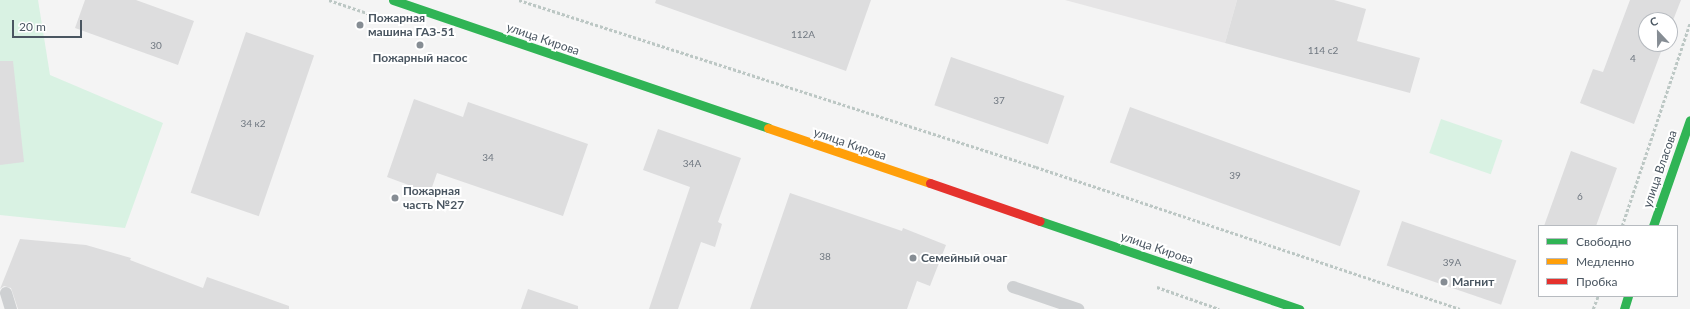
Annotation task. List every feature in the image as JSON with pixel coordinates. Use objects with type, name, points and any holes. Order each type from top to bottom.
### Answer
[{"type":"main road","name":"улица Кирова","points":[[394,0],[1299,309]]},
{"type":"main road","name":"улица Власова","points":[[1653,225],[1690,120]]},
{"type":"main road","points":[[1624,309],[1628,297]]},
{"type":"lane","points":[[1012,287],[1078,309]]},
{"type":"lane","points":[[6,293],[11,309]]},
{"type":"path","points":[[519,0],[1036,167],[1460,309]]},
{"type":"path","points":[[1622,225],[1690,23]]},
{"type":"path","points":[[1594,309],[1598,297]]},
{"type":"shaded area","points":[[1065,0],[1237,0],[1225,43]]},
{"type":"green space","points":[[0,0],[38,0],[50,75],[163,123],[125,228],[0,215]]},
{"type":"green space","points":[[1441,119],[1502,140],[1491,174],[1429,153]]},
{"type":"building","points":[[85,0],[136,0],[194,21],[178,65],[75,28]]},
{"type":"building","points":[[656,0],[871,0],[846,71],[655,3]]},
{"type":"building","points":[[1237,0],[1334,0],[1366,9],[1357,41],[1420,58],[1410,93],[1225,43]]},
{"type":"building","points":[[1630,0],[1681,0],[1676,12],[1638,12],[1638,52],[1661,52],[1634,124],[1580,103],[1593,69],[1603,72]]},
{"type":"building","points":[[246,32],[314,55],[259,216],[191,193]]},
{"type":"building","points":[[951,57],[1064,96],[1048,144],[934,105]]},
{"type":"building","points":[[0,61],[13,61],[24,162],[0,165]]},
{"type":"building","points":[[414,99],[463,117],[468,102],[588,144],[563,216],[437,173],[430,193],[387,177]]},
{"type":"building","points":[[1130,107],[1360,191],[1340,246],[1110,162]]},
{"type":"building","points":[[658,129],[741,158],[718,222],[722,224],[715,247],[701,242],[678,309],[649,309],[690,187],[643,170]]},
{"type":"building","points":[[1571,151],[1617,168],[1596,225],[1544,225]]},
{"type":"building","points":[[790,193],[902,231],[903,228],[946,245],[930,286],[917,281],[907,309],[750,309]]},
{"type":"building","points":[[1402,221],[1516,260],[1501,305],[1387,265]]},
{"type":"building","points":[[20,239],[86,245],[131,258],[130,260],[203,288],[207,277],[289,306],[289,309],[18,309],[11,288],[4,286],[0,289]]},
{"type":"building","points":[[528,289],[578,306],[578,309],[521,309]]},
{"type":"traffic: fast","points":[[393,0],[768,128]]},
{"type":"traffic: fast","points":[[1653,225],[1690,120]]},
{"type":"traffic: fast","points":[[1040,221],[1299,309]]},
{"type":"traffic: fast","points":[[1624,309],[1628,297]]},
{"type":"traffic: slow","points":[[768,128],[930,183]]},
{"type":"traffic: jam","points":[[930,183],[1040,221]]},
{"type":"place","name":"Пожарная машина ГАЗ-51","points":[[360,25]]},
{"type":"place","name":"Пожарный насос","points":[[420,45]]},
{"type":"place","name":"Пожарная часть №27","points":[[395,198]]},
{"type":"place","name":"Семейный очаг","points":[[913,258]]},
{"type":"place","name":"Магнит","points":[[1444,282]]}]
